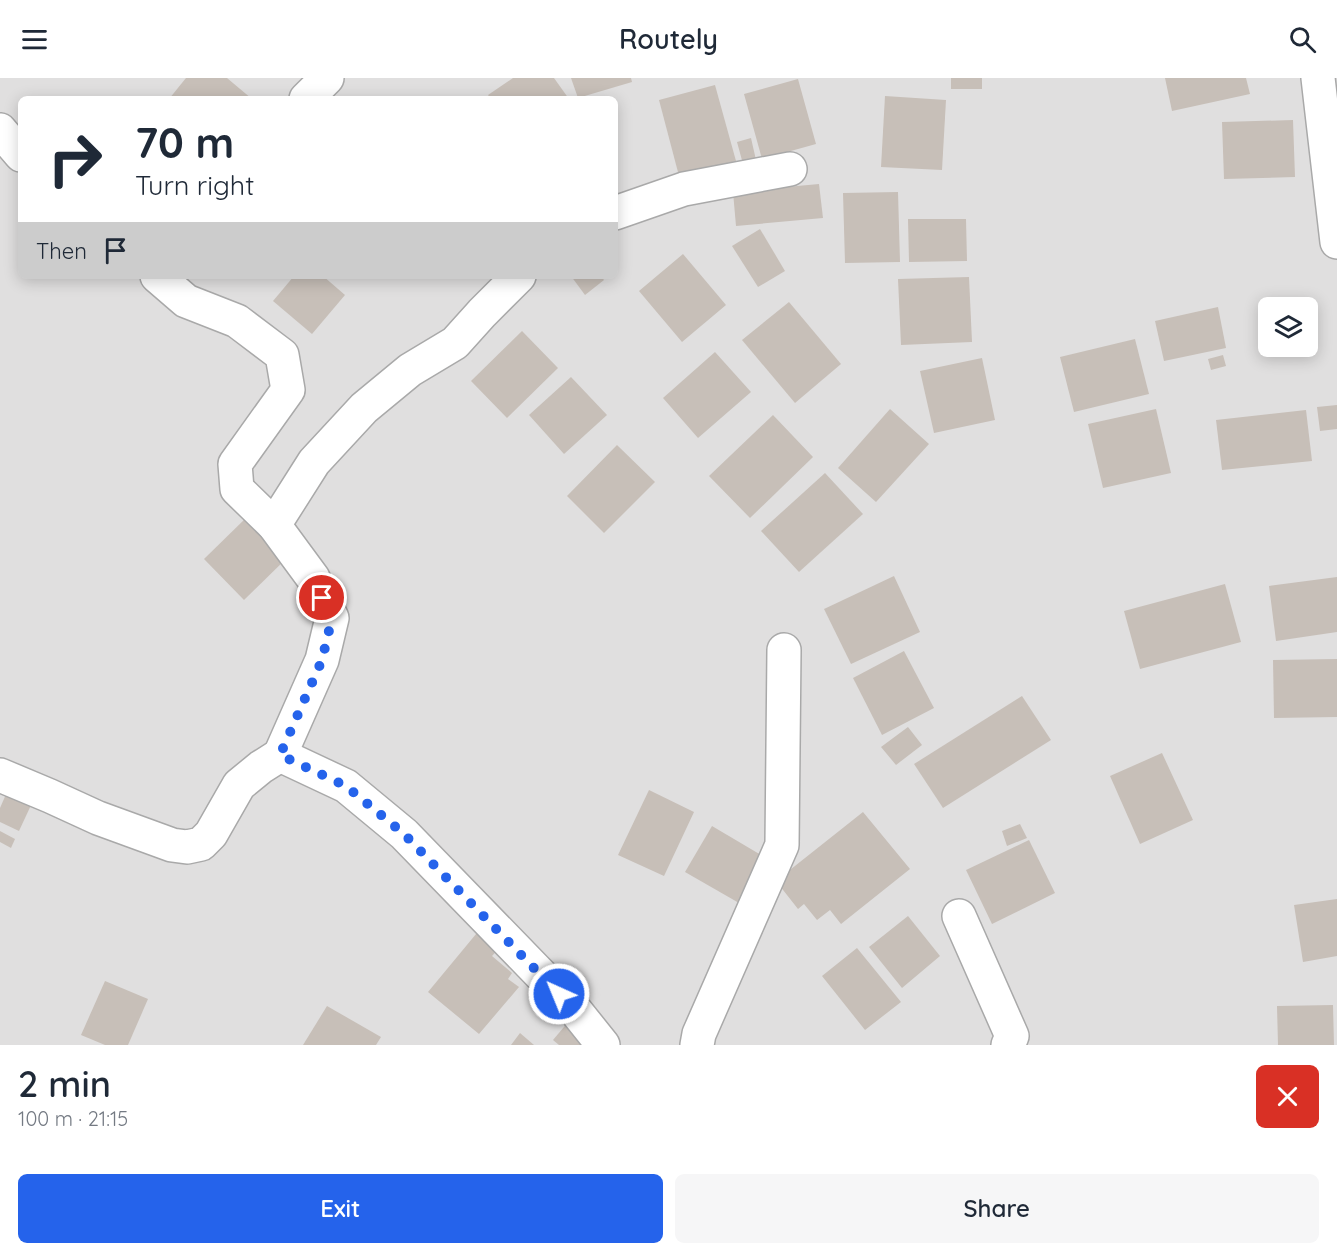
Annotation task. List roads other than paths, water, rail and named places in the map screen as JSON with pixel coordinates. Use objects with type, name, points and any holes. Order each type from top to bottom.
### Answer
[{"type":"street","points":[[309,96],[327,78]]},
{"type":"street","points":[[1318,78],[1337,242]]},
{"type":"street","points":[[0,130],[18,151]]},
{"type":"street","points":[[618,212],[684,189],[790,169]]},
{"type":"street","points":[[0,775],[98,818],[172,845],[187,847],[201,844],[212,834],[239,785],[280,755],[322,660],[332,618],[313,578],[274,525],[237,489],[235,464],[288,390],[282,355],[237,321],[186,301],[161,279]]},
{"type":"street","points":[[274,525],[314,462],[364,408],[410,370],[455,343],[482,312],[516,279]]},
{"type":"street","points":[[697,1045],[699,1034],[782,844],[784,650]]},
{"type":"street","points":[[280,755],[346,786],[404,834],[574,1010],[603,1045]]},
{"type":"street","points":[[959,916],[1012,1036],[1008,1045]]}]
